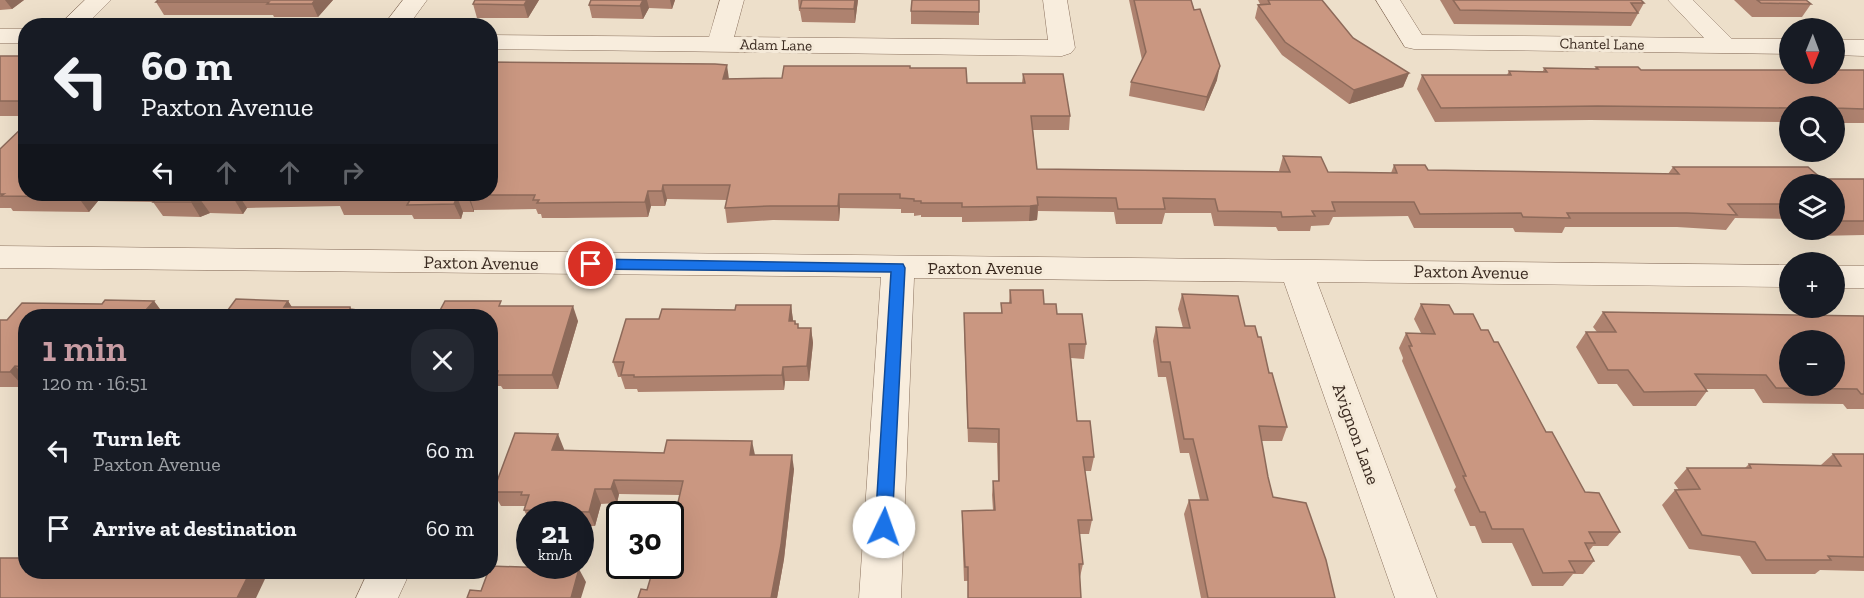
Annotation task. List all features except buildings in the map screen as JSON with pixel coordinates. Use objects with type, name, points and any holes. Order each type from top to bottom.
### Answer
[{"type":"street","points":[[79,18],[99,0]]},
{"type":"street","points":[[401,18],[415,0]]},
{"type":"street","points":[[719,45],[732,0]]},
{"type":"street","name":"Adam Lane","points":[[498,42],[1062,48],[1055,0]]},
{"type":"street","name":"Chantel Lane","points":[[1388,0],[1414,42],[1779,47]]},
{"type":"street","points":[[1680,0],[1725,46]]},
{"type":"street","points":[[0,36],[18,36]]},
{"type":"street","points":[[1845,47],[1864,48]]},
{"type":"street","name":"Paxton Avenue","points":[[0,257],[1779,276]]},
{"type":"street","points":[[879,598],[898,268]]},
{"type":"street","name":"Avignon Lane","points":[[1296,270],[1416,598]]},
{"type":"street","points":[[1845,277],[1864,277]]},
{"type":"street","points":[[377,598],[386,579]]},
{"type":"route","points":[[591,264],[898,268],[884,527]]}]
